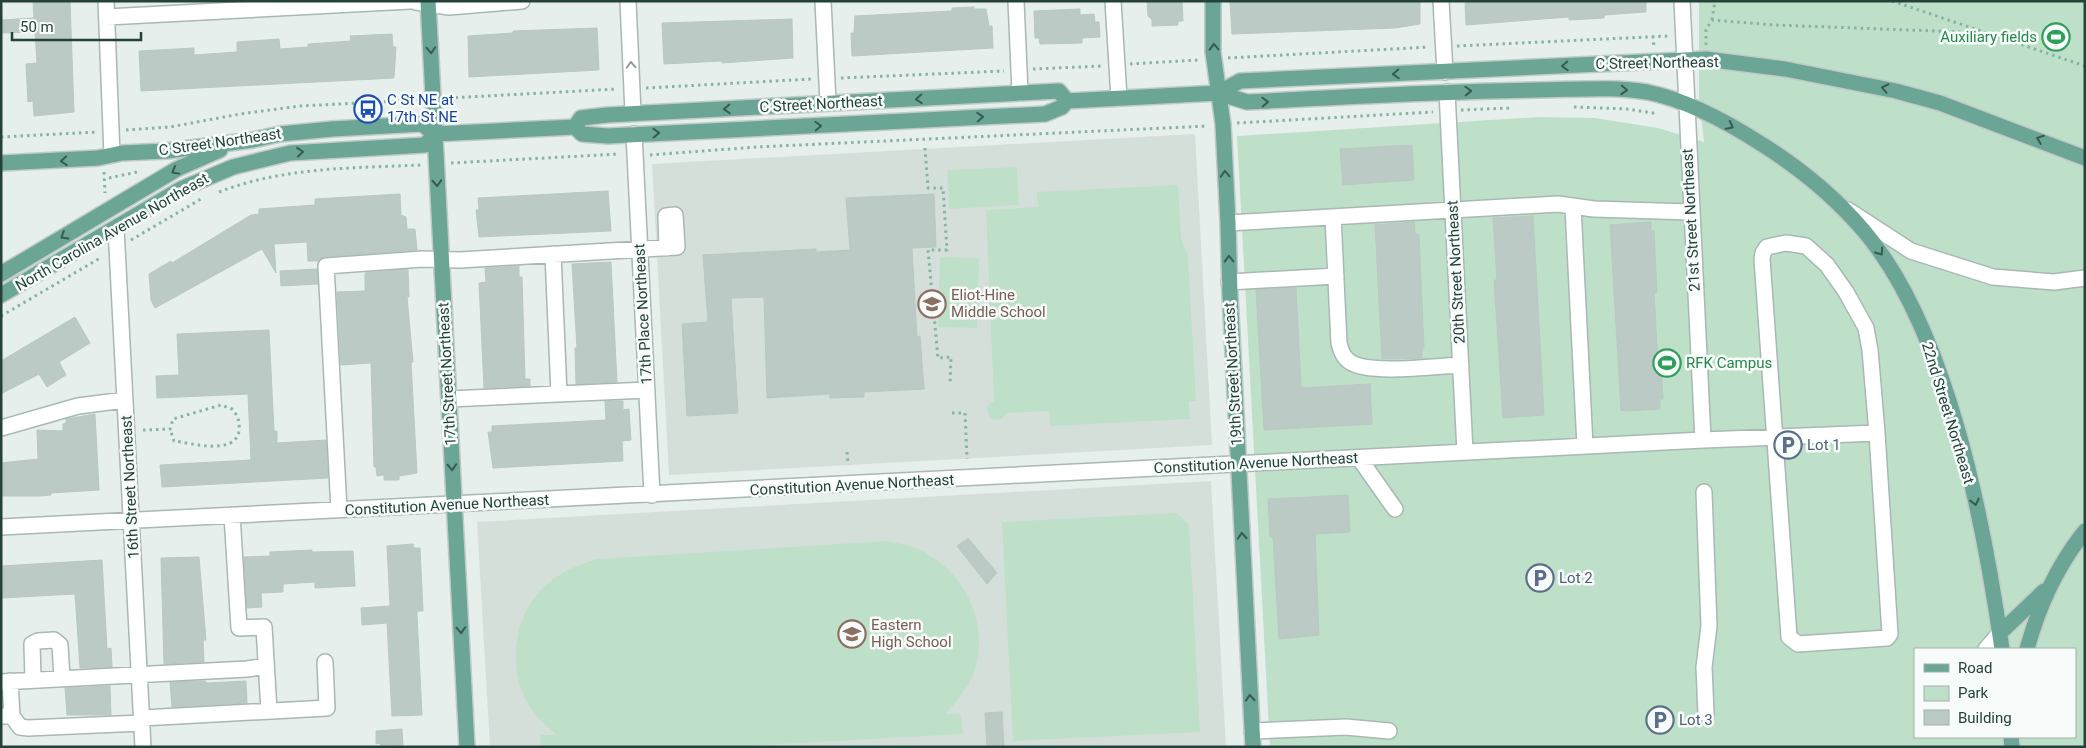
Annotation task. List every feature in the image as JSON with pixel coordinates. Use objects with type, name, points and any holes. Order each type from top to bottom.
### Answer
[{"type":"main road","name":"19th Street Northeast","points":[[1213,1],[1214,52],[1223,124],[1229,282],[1253,739]]},
{"type":"main road","name":"17th Street Northeast","points":[[428,2],[467,747]]},
{"type":"main road","name":"C Street Northeast","points":[[1218,93],[1240,81],[1706,59],[1785,69],[1896,91],[1940,103],[2085,158]]},
{"type":"main road","name":"C Street Northeast","points":[[1,163],[42,163],[167,151],[253,140],[301,131],[412,124],[422,124],[435,134],[575,127],[582,134],[634,134],[1045,114],[1062,107],[1067,101],[1218,93],[1247,102],[1447,92],[1620,90],[1651,93],[1686,106]]},
{"type":"main road","name":"C Street Northeast","points":[[575,127],[581,118],[633,113],[1059,91],[1067,101]]},
{"type":"main road","name":"22nd Street Northeast","points":[[1686,106],[1744,133],[1788,161],[1838,203],[1865,232],[1889,266],[1908,301],[1946,394],[1968,474],[1988,565],[2002,648]]},
{"type":"main road","name":"C Street Northeast","points":[[252,162],[297,152],[425,145],[435,134]]},
{"type":"main road","name":"North Carolina Avenue Northeast","points":[[1,274],[195,160],[253,140]]},
{"type":"main road","name":"North Carolina Avenue Northeast","points":[[1,295],[198,180],[252,162]]},
{"type":"main road","points":[[2027,648],[2049,586],[2067,554],[2085,531]]},
{"type":"main road","points":[[2000,633],[2049,586]]},
{"type":"street","points":[[106,1],[112,155]]},
{"type":"street","points":[[107,17],[260,4],[410,1],[428,2],[449,7],[522,1]]},
{"type":"street","points":[[628,1],[633,113]]},
{"type":"street","points":[[823,1],[828,103]]},
{"type":"street","points":[[1016,1],[1020,93]]},
{"type":"street","points":[[1114,1],[1119,98]]},
{"type":"street","points":[[1442,1],[1445,72]]},
{"type":"street","name":"21st Street Northeast","points":[[1682,1],[1703,440]]},
{"type":"street","name":"20th Street Northeast","points":[[1447,92],[1465,452]]},
{"type":"street","name":"17th Place Northeast","points":[[634,134],[652,495]]},
{"type":"street","points":[[1838,203],[1911,251],[1993,277],[2054,282],[2085,278]]},
{"type":"street","points":[[1228,223],[1558,204],[1573,207],[1691,212]]},
{"type":"street","points":[[1573,207],[1585,446]]},
{"type":"street","points":[[1333,217],[1340,348],[1349,362],[1375,369],[1461,365]]},
{"type":"street","name":"16th Street Northeast","points":[[116,228],[144,747]]},
{"type":"street","points":[[1786,243],[1806,246],[1827,265],[1846,292],[1866,328],[1870,350],[1877,433],[1890,634],[1887,638],[1798,644],[1790,637],[1788,628],[1763,253],[1767,247],[1786,243]]},
{"type":"street","points":[[339,510],[326,266],[667,248]]},
{"type":"street","points":[[553,254],[559,394]]},
{"type":"street","points":[[1229,282],[1336,276]]},
{"type":"street","points":[[449,399],[647,390]]},
{"type":"street","points":[[1,428],[78,406],[125,400]]},
{"type":"street","name":"Constitution Avenue Northeast","points":[[1,527],[1703,440],[1877,433]]},
{"type":"street","points":[[1359,458],[1395,509]]},
{"type":"street","points":[[1704,492],[1709,626],[1704,667],[1706,714]]},
{"type":"street","points":[[232,515],[239,628],[264,627],[269,711]]},
{"type":"street","points":[[1987,648],[2000,633]]},
{"type":"street","points":[[33,680],[32,644],[46,640],[57,641],[60,645],[62,678]]},
{"type":"street","points":[[266,666],[247,669],[6,681],[6,716],[20,727],[28,728],[328,708],[325,662]]},
{"type":"street","points":[[1253,739],[1346,727],[1390,731]]},
{"type":"path","points":[[1706,45],[1706,30],[1712,20],[1714,1]]},
{"type":"path","points":[[1892,1],[2085,66]]},
{"type":"path","points":[[1712,20],[1774,25],[1990,33]]},
{"type":"path","points":[[1698,33],[1706,30]]},
{"type":"path","points":[[1455,46],[1667,36]]},
{"type":"path","points":[[1223,59],[1431,47]]},
{"type":"path","points":[[838,78],[1008,70]]},
{"type":"path","points":[[642,88],[814,79]]},
{"type":"path","points":[[441,99],[619,89]]},
{"type":"path","points":[[120,130],[170,128],[240,114],[300,106],[422,100]]},
{"type":"path","points":[[1235,123],[1434,112]]},
{"type":"path","points":[[644,156],[765,147],[1203,126]]},
{"type":"path","points":[[1,137],[99,132]]},
{"type":"path","points":[[925,148],[928,188],[943,188],[947,250],[928,250],[938,358],[951,357],[950,382]]},
{"type":"path","points":[[445,164],[624,154]]},
{"type":"path","points":[[106,211],[104,163],[112,155]]},
{"type":"path","points":[[217,193],[262,178],[291,173],[424,165]]},
{"type":"path","points":[[136,166],[137,177]]},
{"type":"path","points":[[109,178],[137,172]]},
{"type":"path","points":[[127,242],[209,196]]},
{"type":"path","points":[[1,316],[102,257]]},
{"type":"path","points":[[221,405],[232,409],[240,425],[237,438],[233,442],[221,447],[174,441],[170,428],[173,419],[221,405]]},
{"type":"path","points":[[952,413],[964,413],[967,459]]},
{"type":"path","points":[[144,430],[170,428]]},
{"type":"path","points":[[847,452],[848,465]]},
{"type":"shaded area","name":"Eliot-Hine Middle School","points":[[1195,134],[1212,445],[669,475],[652,164]]},
{"type":"shaded area","name":"Eastern High School","points":[[1211,481],[1226,747],[490,747],[477,522]]},
{"type":"green space","name":"RFK Campus","points":[[1699,1],[2085,1],[2085,747],[1270,747],[1237,136],[1539,117],[1595,118],[1658,128],[1704,142],[1699,97]]},
{"type":"green space","points":[[1017,167],[1019,205],[949,209],[947,170]]},
{"type":"green space","points":[[1178,185],[1181,239],[1188,256],[1196,401],[1189,401],[1190,419],[1050,426],[1049,411],[1007,413],[1000,420],[991,419],[987,411],[988,405],[994,401],[986,210],[1038,207],[1037,192]]},
{"type":"green space","points":[[940,257],[979,258],[977,328],[938,327]]},
{"type":"green space","points":[[1176,513],[1189,524],[1200,732],[1013,741],[1002,522]]},
{"type":"green space","points":[[888,541],[914,547],[934,558],[959,582],[975,613],[979,648],[974,673],[967,686],[946,714],[961,714],[963,734],[727,747],[541,747],[540,735],[556,735],[539,719],[527,701],[520,685],[516,667],[516,649],[519,631],[525,614],[534,598],[546,585],[564,572],[597,559]]},
{"type":"building","points":[[33,1],[70,1],[74,112],[34,116],[33,101],[28,102],[26,64],[37,63],[35,32],[1,33],[1,20],[34,18]]},
{"type":"building","points":[[1147,1],[1182,1],[1183,21],[1178,21],[1178,25],[1152,26],[1152,20],[1148,16]]},
{"type":"building","points":[[1230,1],[1420,1],[1420,24],[1395,28],[1232,34]]},
{"type":"building","points":[[1465,1],[1646,1],[1646,12],[1604,15],[1604,18],[1569,20],[1569,17],[1466,25]]},
{"type":"building","points":[[974,7],[974,9],[986,9],[989,26],[992,26],[993,48],[852,56],[851,33],[854,33],[855,16],[952,11],[952,8]]},
{"type":"building","points":[[1080,9],[1080,15],[1094,14],[1095,22],[1099,22],[1100,37],[1082,38],[1082,43],[1040,44],[1039,38],[1035,38],[1034,11]]},
{"type":"building","points":[[792,19],[793,58],[722,63],[722,61],[664,64],[662,23]]},
{"type":"building","points":[[597,28],[599,70],[469,77],[468,36],[513,33],[513,31]]},
{"type":"building","points":[[392,34],[393,47],[396,47],[394,78],[141,91],[139,51],[194,48],[194,55],[237,52],[237,42],[279,39],[280,49],[308,47],[308,44],[351,41],[350,36]]},
{"type":"building","points":[[1412,145],[1414,180],[1343,185],[1340,149]]},
{"type":"building","points":[[608,191],[611,231],[479,237],[476,210],[479,210],[478,198]]},
{"type":"building","points":[[400,194],[401,215],[406,217],[407,229],[415,229],[417,250],[325,257],[318,261],[308,261],[307,242],[274,244],[276,273],[262,249],[155,308],[151,300],[149,274],[171,261],[172,263],[251,215],[259,214],[259,209],[315,205],[315,199]]},
{"type":"building","points":[[934,194],[936,247],[912,248],[917,337],[920,336],[924,389],[864,392],[864,397],[830,398],[830,394],[767,398],[764,297],[731,298],[738,413],[687,416],[682,324],[708,322],[703,255],[816,249],[816,252],[850,250],[846,198]]},
{"type":"building","points":[[1533,216],[1544,415],[1503,418],[1494,280],[1497,280],[1493,218]]},
{"type":"building","points":[[1414,222],[1415,234],[1419,234],[1424,348],[1422,348],[1422,358],[1382,359],[1375,225]]},
{"type":"building","points":[[1651,222],[1651,231],[1654,231],[1657,292],[1654,293],[1658,365],[1661,365],[1663,399],[1660,399],[1660,409],[1628,411],[1621,410],[1610,225]]},
{"type":"building","points":[[611,262],[617,382],[576,384],[575,348],[577,348],[572,264]]},
{"type":"building","points":[[519,266],[519,277],[522,277],[525,379],[530,379],[530,386],[484,388],[479,283],[486,282],[485,268]]},
{"type":"building","points":[[317,269],[318,284],[281,286],[280,271]]},
{"type":"building","points":[[408,269],[409,297],[407,297],[413,362],[411,362],[417,473],[399,476],[399,480],[384,480],[384,475],[377,476],[376,467],[374,467],[371,363],[341,365],[337,292],[365,291],[365,273]]},
{"type":"building","points":[[1296,288],[1301,388],[1370,384],[1372,424],[1264,430],[1256,290]]},
{"type":"building","points":[[75,317],[90,343],[59,362],[66,375],[47,387],[39,374],[1,394],[1,361]]},
{"type":"building","points":[[269,330],[274,431],[277,431],[277,443],[326,440],[328,478],[162,487],[160,465],[251,460],[248,394],[157,398],[156,376],[179,375],[177,334]]},
{"type":"building","points":[[605,401],[623,401],[623,410],[629,409],[631,440],[622,441],[623,461],[493,468],[488,432],[492,432],[492,426],[606,420]]},
{"type":"building","points":[[95,414],[99,490],[51,493],[51,495],[40,496],[1,496],[1,463],[38,459],[37,430],[63,431],[63,424],[66,423],[66,419]]},
{"type":"building","points":[[1348,495],[1350,532],[1315,534],[1319,635],[1279,639],[1273,537],[1270,537],[1268,499]]},
{"type":"building","points":[[968,538],[997,573],[987,584],[957,546]]},
{"type":"building","points":[[413,544],[414,548],[420,548],[423,611],[417,611],[417,615],[422,715],[392,716],[387,623],[362,625],[361,608],[390,606],[387,546]]},
{"type":"building","points":[[312,550],[312,552],[353,551],[355,586],[315,588],[315,582],[283,584],[283,592],[261,593],[262,607],[247,608],[244,557],[270,556],[270,552]]},
{"type":"building","points":[[199,557],[206,640],[203,640],[204,662],[164,664],[161,558]]},
{"type":"building","points":[[102,560],[107,649],[111,648],[112,667],[80,668],[75,594],[1,598],[1,566]]},
{"type":"building","points":[[205,681],[207,683],[246,681],[247,703],[172,707],[170,682]]},
{"type":"building","points":[[110,686],[111,715],[67,715],[65,688]]},
{"type":"building","points":[[1002,712],[1004,747],[987,747],[985,713]]},
{"type":"building","points":[[402,729],[403,746],[380,747],[380,743],[376,744],[376,731]]},
{"type":"place","name":"Auxiliary fields","points":[[2056,37]]},
{"type":"place","name":"C St NE at 17th St NE","points":[[368,109]]},
{"type":"place","name":"Eliot-Hine Middle School","points":[[932,304]]},
{"type":"place","name":"RFK Campus","points":[[1667,363]]},
{"type":"place","name":"Lot 1","points":[[1788,445]]},
{"type":"place","name":"Lot 2","points":[[1540,578]]},
{"type":"place","name":"Eastern High School","points":[[852,634]]},
{"type":"place","name":"Lot 3","points":[[1660,720]]}]
